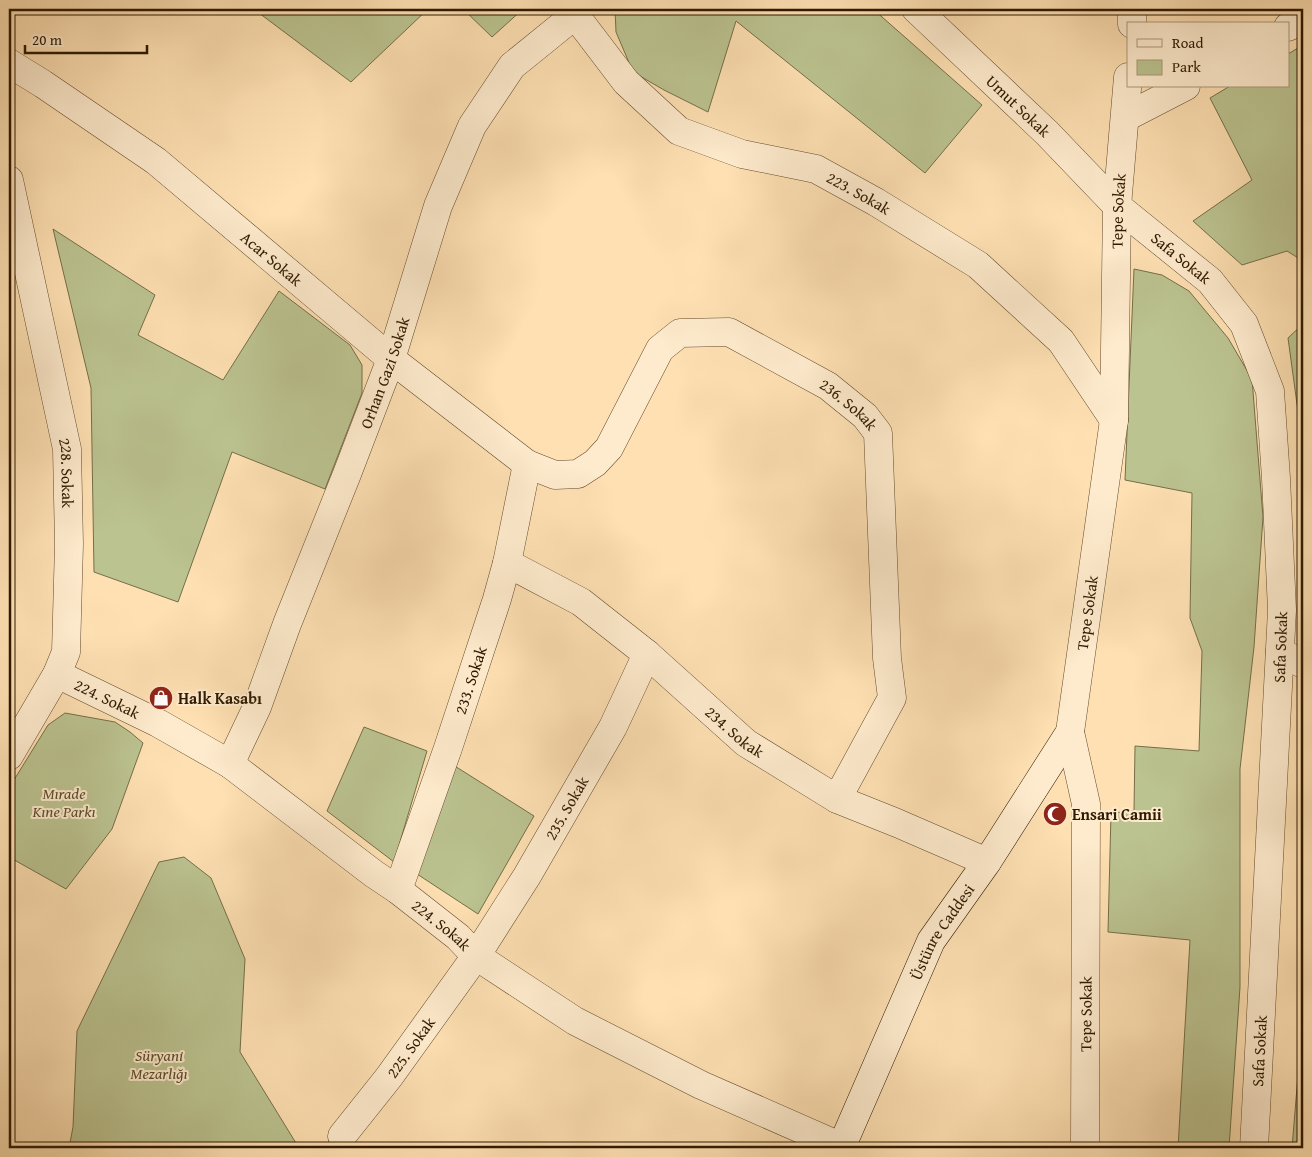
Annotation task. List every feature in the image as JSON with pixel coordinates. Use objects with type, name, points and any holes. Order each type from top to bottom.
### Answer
[{"type":"street","name":"Umut Sokak","points":[[916,9],[1047,133],[1117,206]]},
{"type":"street","points":[[1132,9],[1132,22]]},
{"type":"street","name":"Orhan Gazi Sokak","points":[[230,764],[257,707],[391,359],[438,206],[472,126],[512,66],[577,12]]},
{"type":"street","name":"223. Sokak","points":[[577,12],[626,82],[679,131],[742,154],[816,169],[876,202],[978,264],[1061,341],[1114,420]]},
{"type":"street","points":[[1290,26],[1303,18]]},
{"type":"street","name":"Acar Sokak","points":[[9,63],[156,161],[391,359],[527,464]]},
{"type":"street","name":"Tepe Sokak","points":[[1084,1148],[1086,804],[1070,732],[1114,420],[1117,206],[1127,88]]},
{"type":"street","points":[[1126,117],[1182,88]]},
{"type":"street","name":"228. Sokak","points":[[9,180],[67,448],[69,544],[66,652],[57,674],[9,756]]},
{"type":"street","name":"Safa Sokak","points":[[1117,206],[1210,281],[1244,324],[1270,392],[1282,610],[1291,658],[1254,1148]]},
{"type":"street","name":"236. Sokak","points":[[527,464],[555,475],[578,474],[595,463],[609,448],[660,349],[680,333],[728,332],[828,386],[865,416],[878,433],[887,658],[892,698],[837,798]]},
{"type":"street","name":"233. Sokak","points":[[398,890],[448,748],[497,599],[507,563],[527,464]]},
{"type":"street","name":"234. Sokak","points":[[507,563],[581,602],[646,654],[746,744],[837,798],[987,862]]},
{"type":"street","name":"235. Sokak","points":[[476,956],[527,876],[613,727],[646,654]]},
{"type":"street","name":"224. Sokak","points":[[57,674],[158,723],[230,764],[374,874],[398,890],[458,937],[476,956],[575,1021],[701,1085],[842,1148]]},
{"type":"street","name":"Üstünre Caddesi","points":[[842,1148],[931,942],[987,862],[1070,732]]},
{"type":"street","name":"225. Sokak","points":[[342,1136],[389,1077],[476,956]]},
{"type":"green space","points":[[263,9],[428,9],[351,82],[259,13]]},
{"type":"green space","points":[[463,9],[523,9],[492,37]]},
{"type":"green space","points":[[615,9],[873,9],[982,105],[925,173],[736,21],[708,112],[664,90],[633,72],[616,32]]},
{"type":"green space","points":[[1303,45],[1303,261],[1287,251],[1242,265],[1193,221],[1252,180],[1210,98],[1227,88],[1290,88],[1290,53]]},
{"type":"green space","points":[[53,229],[155,295],[138,335],[223,380],[279,291],[350,345],[362,365],[362,393],[325,489],[232,452],[178,602],[94,572],[91,388]]},
{"type":"green space","points":[[1134,269],[1162,275],[1189,291],[1228,338],[1252,379],[1263,517],[1254,647],[1240,769],[1240,987],[1229,1148],[1178,1148],[1190,940],[1108,932],[1111,813],[1134,811],[1135,746],[1199,751],[1202,651],[1190,618],[1192,493],[1125,480]]},
{"type":"green space","points":[[1303,324],[1303,448],[1288,338]]},
{"type":"green space","name":"Mırade Kıne Parkı","points":[[65,713],[115,722],[143,743],[112,829],[66,889],[9,857],[9,788],[48,725]]},
{"type":"green space","points":[[364,727],[427,751],[394,862],[327,811]]},
{"type":"green space","points":[[450,763],[534,816],[478,914],[417,874]]},
{"type":"green space","name":"Süryani Mezarlığı","points":[[184,857],[211,878],[245,959],[240,1052],[299,1148],[69,1148],[73,1127],[77,1031],[159,862]]},
{"type":"green space","points":[[1303,1038],[1303,1148],[1292,1148],[1301,1039]]},
{"type":"place","name":"Halk Kasabı","points":[[161,698]]},
{"type":"place","name":"Ensari Camii","points":[[1055,814]]}]
